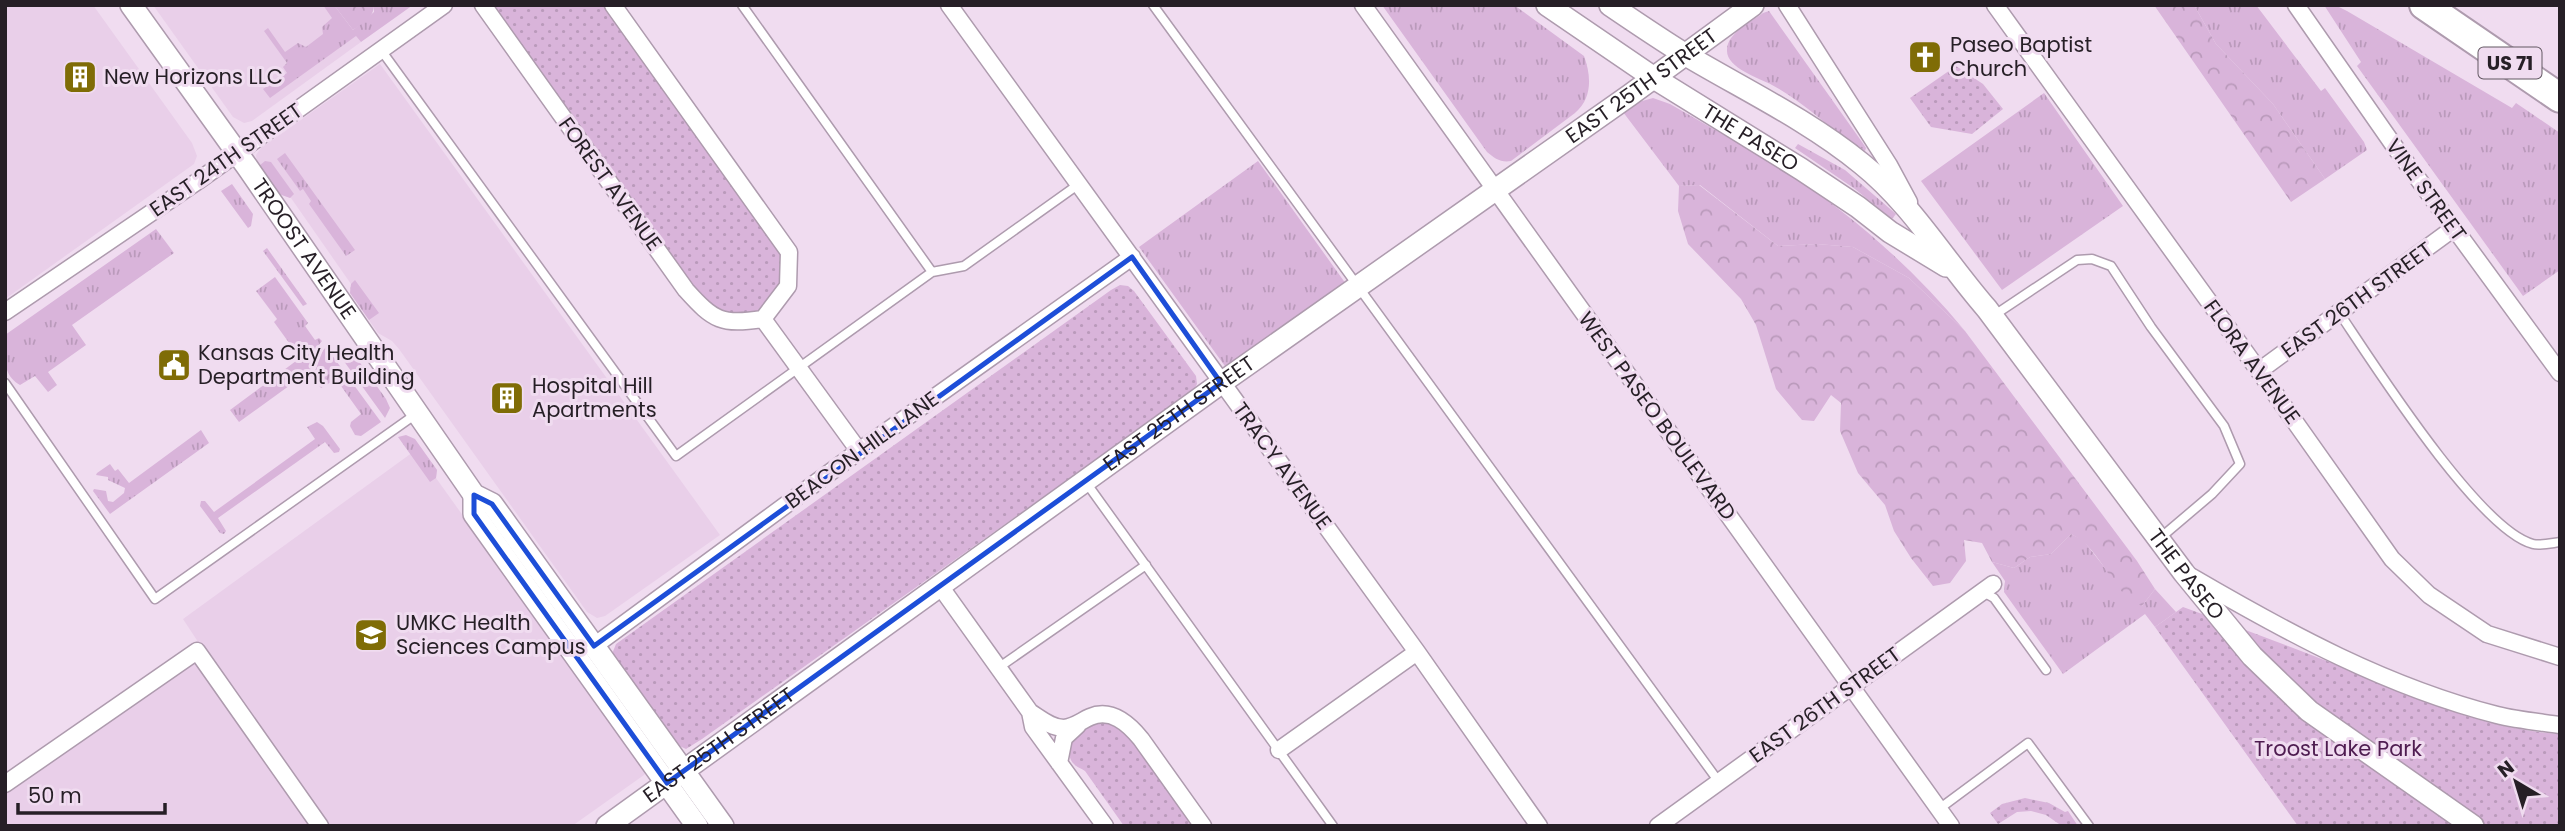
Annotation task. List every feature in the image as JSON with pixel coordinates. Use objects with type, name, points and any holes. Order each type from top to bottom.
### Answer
[{"type":"highway","points":[[2402,5],[2461,29]]},
{"type":"highway","name":"US 71","points":[[2424,5],[2560,98]]},
{"type":"main road","name":"TROOST AVENUE","points":[[131,5],[474,495],[492,504],[594,646],[676,777],[697,826]]},
{"type":"main road","name":"THE PASEO","points":[[1547,5],[1654,78],[1801,169],[1890,232],[1954,270]]},
{"type":"main road","name":"THE PASEO","points":[[1610,5],[1685,54],[1793,116],[1862,163],[1898,196],[1992,316],[2184,573],[2252,656],[2309,711],[2473,826]]},
{"type":"main road","name":"EAST 25TH STREET","points":[[607,826],[1753,5]]},
{"type":"main road","name":"TROOST AVENUE","points":[[474,495],[474,514],[676,777],[723,826]]},
{"type":"street","name":"EAST 24TH STREET","points":[[5,313],[237,153],[444,5]]},
{"type":"street","name":"FOREST AVENUE","points":[[483,5],[686,290],[709,315],[735,323],[763,319]]},
{"type":"street","points":[[612,5],[789,251],[788,286],[763,319],[859,451]]},
{"type":"street","name":"TRACY AVENUE","points":[[949,5],[1417,652],[1539,826]]},
{"type":"street","name":"WEST PASEO BOULEVARD","points":[[1363,5],[1951,826]]},
{"type":"street","points":[[1787,5],[1889,165],[1920,223]]},
{"type":"street","name":"FLORA AVENUE","points":[[1995,5],[2392,559],[2429,595],[2487,634],[2560,657]]},
{"type":"street","name":"VINE STREET","points":[[2296,5],[2560,373]]},
{"type":"street","name":"EAST 26TH STREET","points":[[2259,371],[2454,228]]},
{"type":"street","name":"BEACON HILL LANE","points":[[594,646],[859,451],[1132,257]]},
{"type":"street","points":[[2184,573],[2301,639],[2427,694],[2499,716],[2560,725]]},
{"type":"street","points":[[940,586],[1030,712],[1049,724],[1063,728],[1101,714],[1119,718],[1132,727],[1203,826]]},
{"type":"street","name":"EAST 26TH STREET","points":[[1658,826],[1987,588]]},
{"type":"street","points":[[5,784],[197,650],[320,826]]},
{"type":"street","points":[[1279,750],[1417,652]]},
{"type":"street","points":[[1030,712],[1033,727],[1105,826]]},
{"type":"street","points":[[1059,763],[1064,738],[1078,724]]},
{"type":"lane","points":[[742,5],[932,272]]},
{"type":"lane","points":[[1153,5],[1719,782]]},
{"type":"lane","points":[[381,50],[676,456],[932,272],[964,266],[1079,184]]},
{"type":"lane","points":[[1992,316],[2077,260],[2092,259],[2111,266],[2151,327],[2224,426],[2239,464],[2212,494],[2159,539]]},
{"type":"lane","points":[[2340,314],[2412,421],[2479,502],[2510,531],[2534,545],[2560,541]]},
{"type":"lane","points":[[5,383],[155,598],[418,412]]},
{"type":"lane","points":[[1086,481],[1333,826]]},
{"type":"lane","points":[[998,668],[1146,565]]},
{"type":"lane","points":[[1987,588],[2046,670]]},
{"type":"lane","points":[[1938,809],[2028,743],[2089,826]]},
{"type":"highlighted area","points":[[1132,257],[1221,383],[667,783],[474,514],[474,495],[492,504],[594,646]]},
{"type":"shaded area","points":[[5,5],[93,5],[192,143],[197,156],[194,164],[5,299]]},
{"type":"shaded area","points":[[153,5],[334,5],[361,42],[252,121],[244,123],[233,117]]},
{"type":"shaded area","name":"UMKC Health Sciences Campus","points":[[380,64],[720,535],[605,616],[597,618],[587,612],[399,349],[392,341],[378,333],[350,293],[351,284],[291,198],[279,194],[257,164],[256,155],[261,148]]},
{"type":"shaded area","name":"UMKC Health Sciences Campus","points":[[420,447],[437,470],[436,478],[646,772],[644,775],[572,826],[5,826],[5,792],[204,651],[183,619]]},
{"type":"green space","points":[[323,5],[334,5],[353,30],[374,12],[374,5],[413,5],[361,42],[356,36],[270,98],[263,89],[287,73],[283,67],[287,63],[264,31],[268,28],[285,52],[298,43],[306,47],[323,34],[322,27],[332,18]]},
{"type":"green space","points":[[334,5],[374,5],[370,17],[353,30]]},
{"type":"green space","points":[[491,5],[606,5],[784,258],[782,283],[759,312],[727,315],[700,300]]},
{"type":"green space","points":[[1382,5],[1514,5],[1584,56],[1589,78],[1585,100],[1575,113],[1511,161],[1498,160],[1487,152]]},
{"type":"green space","points":[[2154,5],[2194,5],[2216,44],[2273,104],[2325,179],[2291,202]]},
{"type":"green space","points":[[2194,5],[2256,5],[2321,91],[2325,88],[2367,150],[2325,179],[2273,104],[2216,44]]},
{"type":"green space","points":[[2324,5],[2335,5],[2347,11],[2512,108],[2516,103],[2560,133],[2560,270],[2523,296],[2357,66],[2361,62]]},
{"type":"green space","points":[[1769,11],[1862,142],[1865,151],[1784,92],[1744,72],[1732,62],[1727,50],[1731,38],[1746,24]]},
{"type":"green space","points":[[1956,66],[1983,84],[2003,109],[1972,134],[1931,127],[1910,98]]},
{"type":"green space","points":[[2044,93],[2123,206],[2002,290],[1921,181]]},
{"type":"green space","points":[[1653,98],[1670,104],[1757,154],[1835,206],[1904,265],[1965,331],[1909,278],[1853,247],[1817,244],[1778,246],[1700,185],[1679,186],[1623,112],[1635,103]]},
{"type":"green space","points":[[1798,144],[1845,170],[1896,214],[1892,219],[1855,189],[1795,148]]},
{"type":"green space","points":[[285,153],[355,250],[346,256],[309,204],[311,201],[303,189],[300,191],[277,159]]},
{"type":"green space","points":[[265,161],[271,162],[294,194],[290,198],[279,194],[259,166]]},
{"type":"green space","points":[[1258,161],[1346,284],[1227,369],[1139,247]]},
{"type":"green space","points":[[232,184],[253,214],[251,226],[248,228],[221,191]]},
{"type":"green space","points":[[1699,185],[1778,246],[1817,244],[1853,247],[1909,278],[1965,331],[2137,561],[2155,589],[2142,606],[2122,591],[2091,550],[2071,534],[2051,554],[2030,557],[2014,568],[1992,562],[1982,543],[1964,540],[1966,561],[1950,583],[1933,586],[1894,531],[1885,505],[1858,473],[1840,431],[1841,403],[1831,395],[1814,421],[1802,420],[1776,389],[1756,325],[1741,299],[1688,244],[1678,211],[1679,186]]},
{"type":"green space","points":[[156,229],[174,253],[72,325],[86,345],[48,372],[57,385],[48,392],[35,376],[20,385],[14,380],[5,363],[5,335]]},
{"type":"green space","points":[[267,248],[307,304],[303,306],[263,251]]},
{"type":"green space","points":[[275,277],[308,323],[305,326],[315,340],[319,338],[322,341],[311,370],[239,422],[230,410],[300,358],[274,322],[277,319],[256,291]]},
{"type":"green space","points":[[355,280],[379,313],[369,320],[350,293],[351,284]]},
{"type":"green space","points":[[1120,285],[1128,286],[1134,291],[1196,376],[1197,384],[1193,391],[702,739],[686,749],[675,744],[612,654],[616,644]]},
{"type":"green space","points":[[348,346],[386,399],[390,408],[385,418],[338,353]]},
{"type":"green space","points":[[326,347],[381,422],[361,436],[355,435],[350,426],[361,414],[336,379],[321,388],[311,376]]},
{"type":"green space","points":[[317,422],[340,449],[339,452],[334,453],[325,442],[218,518],[226,531],[224,534],[220,533],[200,506],[201,501],[205,501],[214,512],[315,439],[307,427]]},
{"type":"green space","points":[[201,430],[209,443],[110,514],[93,491],[106,491],[108,501],[113,502],[124,493],[125,488],[108,480],[108,477],[96,475],[97,473],[110,464],[115,471],[118,469],[129,483]]},
{"type":"green space","points":[[406,435],[415,439],[437,470],[436,478],[430,482],[398,437]]},
{"type":"green space","points":[[2071,534],[2083,540],[2105,568],[2142,606],[2155,589],[2176,612],[2155,627],[2145,614],[2063,674],[2004,592],[2005,581],[1992,562],[2014,568],[2030,557],[2051,554]]},
{"type":"green space","name":"Troost Lake Park","points":[[2183,607],[2448,710],[2503,726],[2560,734],[2560,826],[2298,826],[2155,627]]},
{"type":"green space","points":[[1103,723],[1114,725],[1128,733],[1195,826],[1124,826],[1085,771],[1073,763],[1070,756],[1070,743],[1077,734]]},
{"type":"green space","points":[[2025,798],[2049,803],[2068,811],[2078,826],[2062,826],[2046,815],[2031,811],[2017,812],[1998,824],[1990,813],[2002,804]]},
{"type":"place","name":"Paseo Baptist Church","points":[[1925,57]]},
{"type":"place","name":"New Horizons LLC","points":[[80,77]]},
{"type":"place","name":"Kansas City Health Department Building","points":[[174,365]]},
{"type":"place","name":"Hospital Hill Apartments","points":[[507,398]]},
{"type":"place","name":"UMKC Health Sciences Campus","points":[[371,635]]}]
